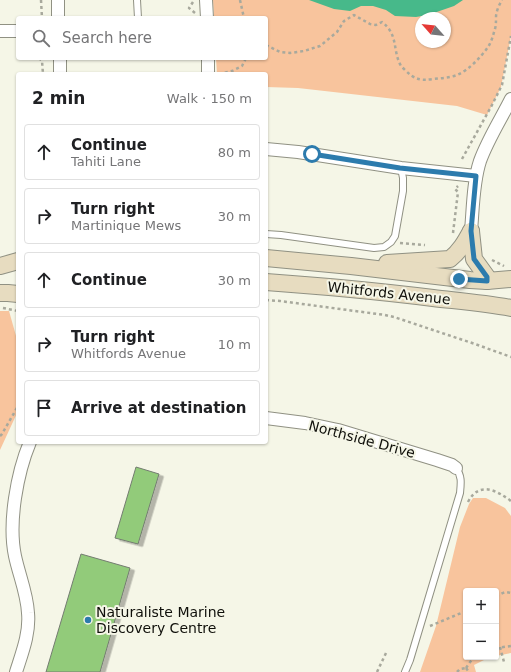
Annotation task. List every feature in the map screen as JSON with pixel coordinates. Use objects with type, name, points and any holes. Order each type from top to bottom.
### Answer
[{"type":"main road","points":[[351,266],[450,259],[457,254],[471,231]]},
{"type":"main road","points":[[471,231],[474,259],[487,277],[487,281]]},
{"type":"main road","name":"Whitfords Avenue","points":[[268,258],[351,266],[448,278],[487,281],[511,280]]},
{"type":"main road","points":[[0,266],[16,262]]},
{"type":"main road","name":"Whitfords Avenue","points":[[268,282],[348,288],[490,304],[511,308]]},
{"type":"main road","points":[[0,293],[16,294]]},
{"type":"street","points":[[58,0],[58,16]]},
{"type":"street","points":[[206,0],[207,16]]},
{"type":"street","points":[[0,31],[16,31]]},
{"type":"street","points":[[60,60],[60,72]]},
{"type":"street","points":[[208,60],[208,72]]},
{"type":"street","points":[[471,231],[476,176],[480,161],[511,99]]},
{"type":"street","points":[[268,149],[298,152],[400,168],[476,176]]},
{"type":"street","name":"Northside Drive","points":[[268,418],[305,423],[338,430],[437,460],[452,465],[456,468]]},
{"type":"street","points":[[16,672],[28,630],[29,613],[15,554],[12,530],[19,480],[29,444]]},
{"type":"lane","points":[[137,0],[138,16]]},
{"type":"lane","points":[[268,234],[374,248],[384,247],[391,242],[395,236],[403,191],[403,178],[400,168]]},
{"type":"lane","points":[[405,672],[410,660],[460,492],[461,479],[456,468]]},
{"type":"path","points":[[40,0],[42,16]]},
{"type":"path","points":[[240,0],[244,16]]},
{"type":"path","points":[[268,46],[280,52],[290,53],[304,51],[320,46],[337,32],[344,21],[354,15],[370,24],[376,25],[382,22],[386,26],[394,38],[401,66],[411,76],[418,79],[428,80],[445,78],[457,75],[467,70],[488,47],[492,39],[496,16],[502,0]]},
{"type":"path","points":[[462,159],[502,85],[511,36]]},
{"type":"path","points":[[41,60],[43,72]]},
{"type":"path","points":[[227,72],[242,66],[245,60]]},
{"type":"path","points":[[268,300],[394,317],[475,344],[511,358]]},
{"type":"path","points":[[0,436],[16,410]]},
{"type":"path","points":[[472,495],[480,490],[489,489],[501,493],[511,501]]},
{"type":"path","points":[[499,595],[505,592],[511,593]]},
{"type":"path","points":[[430,626],[463,612]]},
{"type":"path","points":[[504,662],[500,647],[511,646]]},
{"type":"path","points":[[377,672],[386,653]]},
{"type":"path","points":[[457,672],[460,669],[466,668],[472,660]]},
{"type":"path","points":[[466,668],[469,672]]},
{"type":"shaded area","points":[[213,0],[511,0],[511,36],[501,87],[487,115],[457,106],[298,88],[268,87],[268,72],[217,72],[216,60],[268,60],[268,16],[214,16]]},
{"type":"shaded area","points":[[309,0],[463,0],[454,6],[437,12],[415,12],[415,17],[395,16],[386,10],[373,6],[361,6],[350,11],[334,9]]},
{"type":"shaded area","points":[[0,311],[9,311],[16,336],[16,415],[0,450]]},
{"type":"shaded area","points":[[473,498],[486,498],[505,508],[511,516],[511,653],[499,655],[499,588],[463,588],[463,660],[484,660],[474,665],[476,672],[420,672],[436,626],[460,527]]},
{"type":"building","points":[[136,467],[159,474],[138,544],[115,538]]},
{"type":"building","name":"Naturaliste Marine Discovery Centre","points":[[81,554],[130,568],[100,672],[46,672]]},
{"type":"place","name":"Naturaliste Marine Discovery Centre","points":[[88,620]]},
{"type":"route","points":[[312,154],[400,168],[476,176],[471,231],[474,259],[487,277],[487,281],[459,279]]}]
